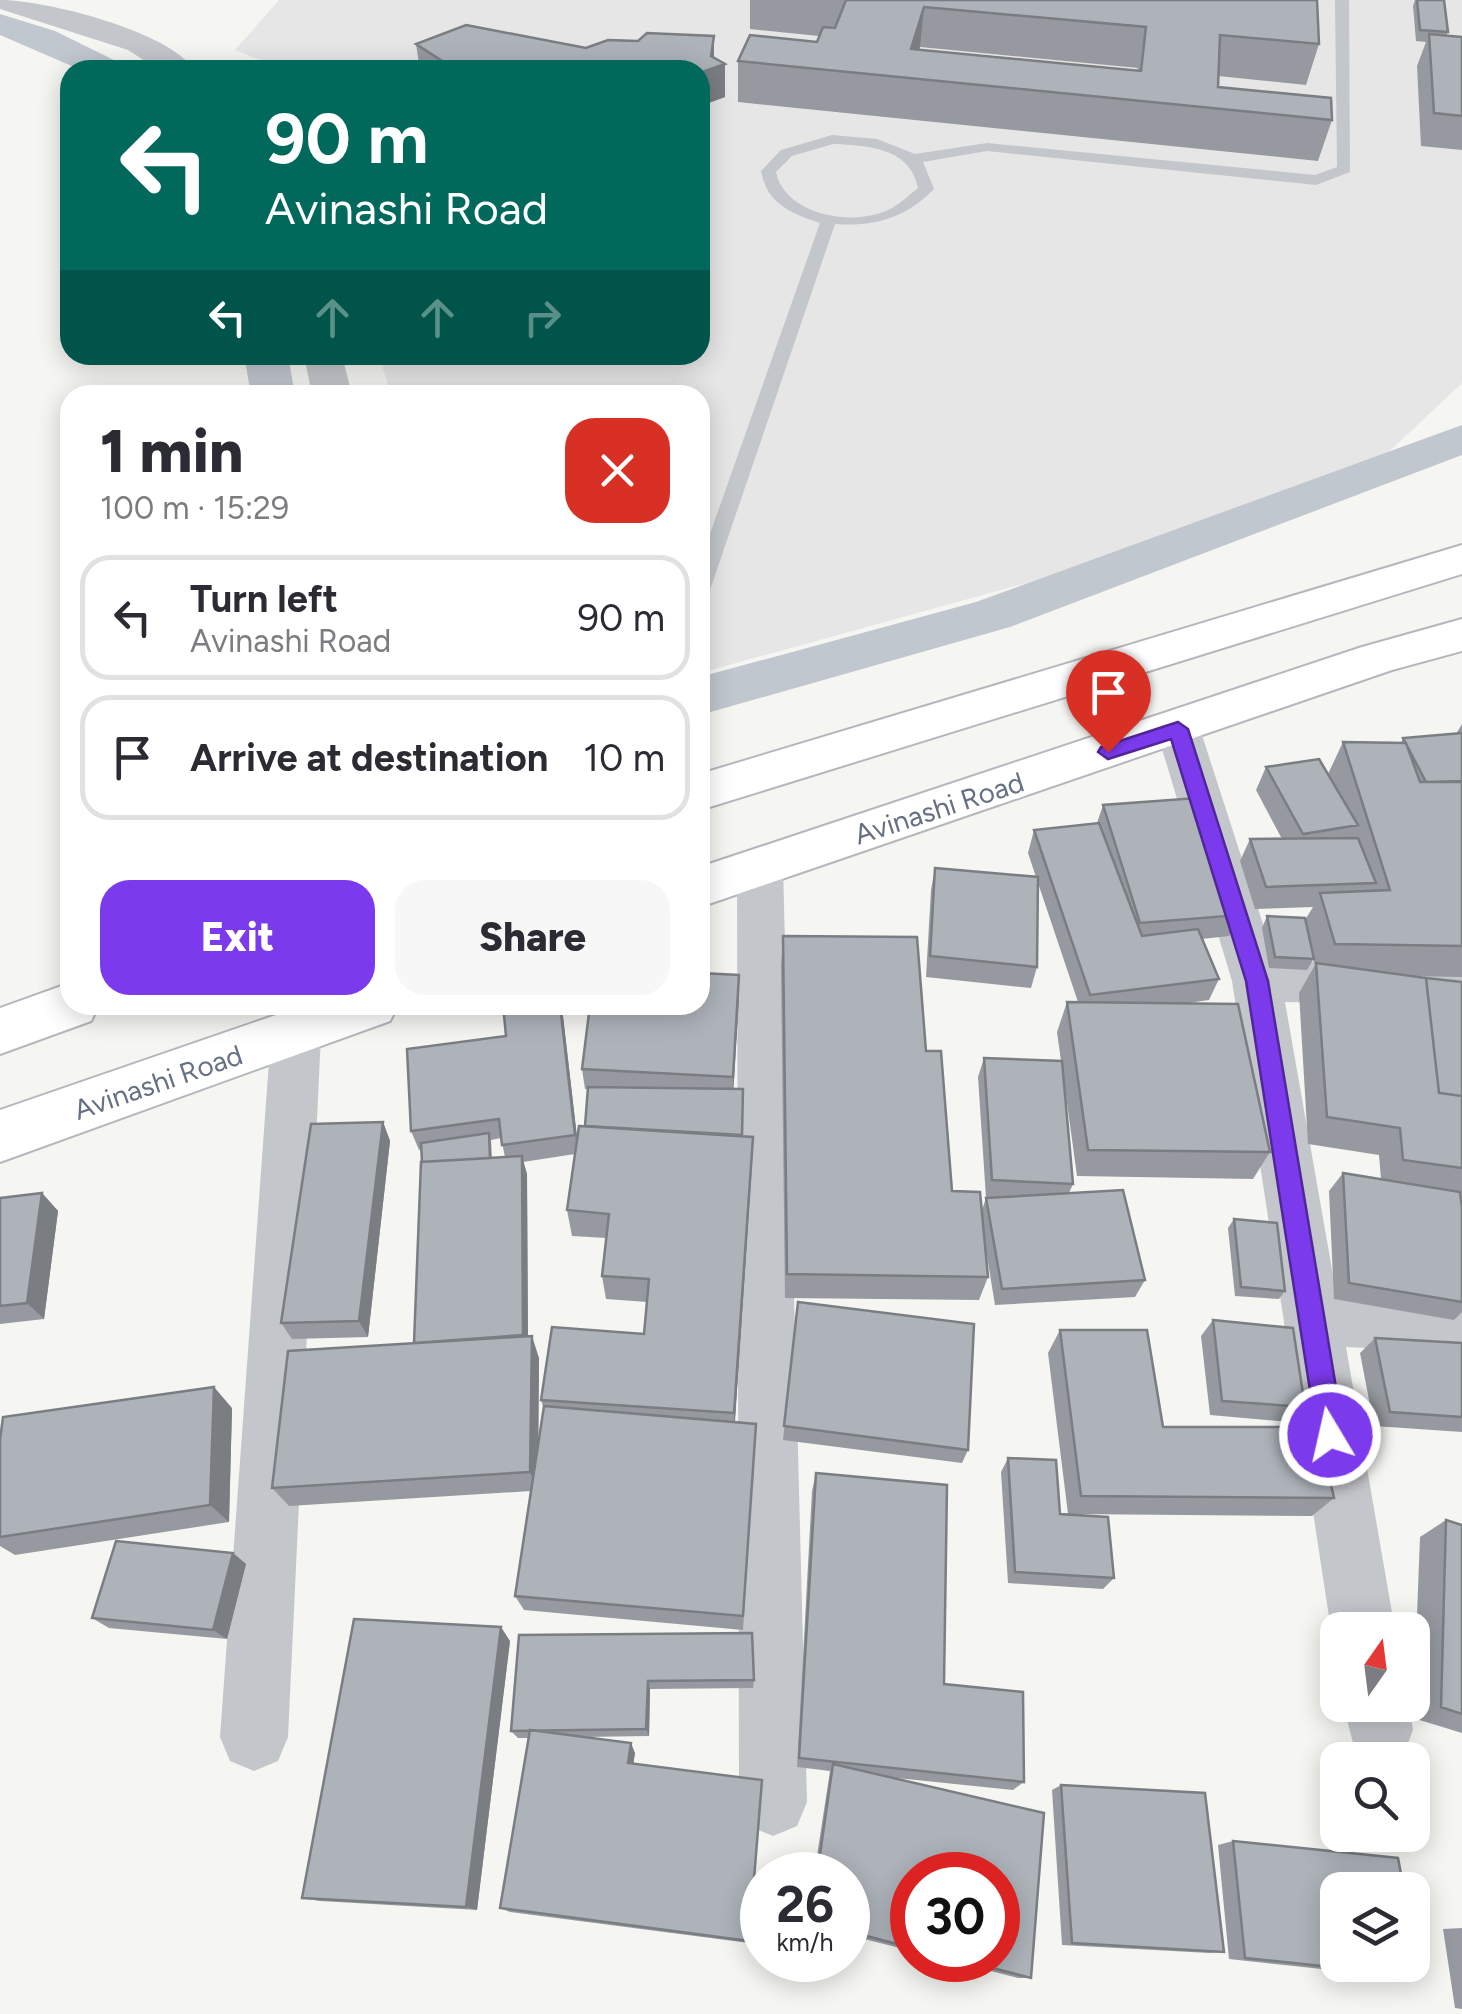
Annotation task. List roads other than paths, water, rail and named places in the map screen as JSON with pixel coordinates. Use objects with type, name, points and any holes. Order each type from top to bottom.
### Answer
[{"type":"main road","points":[[710,789],[1462,560]]},
{"type":"main road","name":"Avinashi Road","points":[[710,884],[1178,729],[1378,658],[1462,635]]},
{"type":"main road","points":[[0,1031],[60,1009]]},
{"type":"main road","name":"Avinashi Road","points":[[0,1136],[345,1015]]},
{"type":"street","points":[[2,0],[139,44],[164,60]]},
{"type":"street","points":[[1178,729],[1257,981],[1360,1612]]},
{"type":"street","points":[[760,866],[773,1802]]},
{"type":"street","points":[[1257,981],[1462,985]]},
{"type":"street","points":[[254,1737],[296,1034]]},
{"type":"street","points":[[1311,1318],[1462,1325]]},
{"type":"lane","points":[[913,158],[987,146],[1316,180],[1346,169],[1342,0]]},
{"type":"lane","points":[[832,139],[891,147],[913,158],[926,174],[926,189],[914,204],[892,216],[862,221],[828,220],[799,213],[776,200],[766,184],[767,169],[780,154],[832,139]]},
{"type":"lane","points":[[710,561],[828,220]]},
{"type":"waterway","points":[[0,24],[43,38],[88,60]]},
{"type":"waterway","points":[[268,365],[271,385]]},
{"type":"waterway","points":[[710,693],[992,615],[1462,439]]}]
